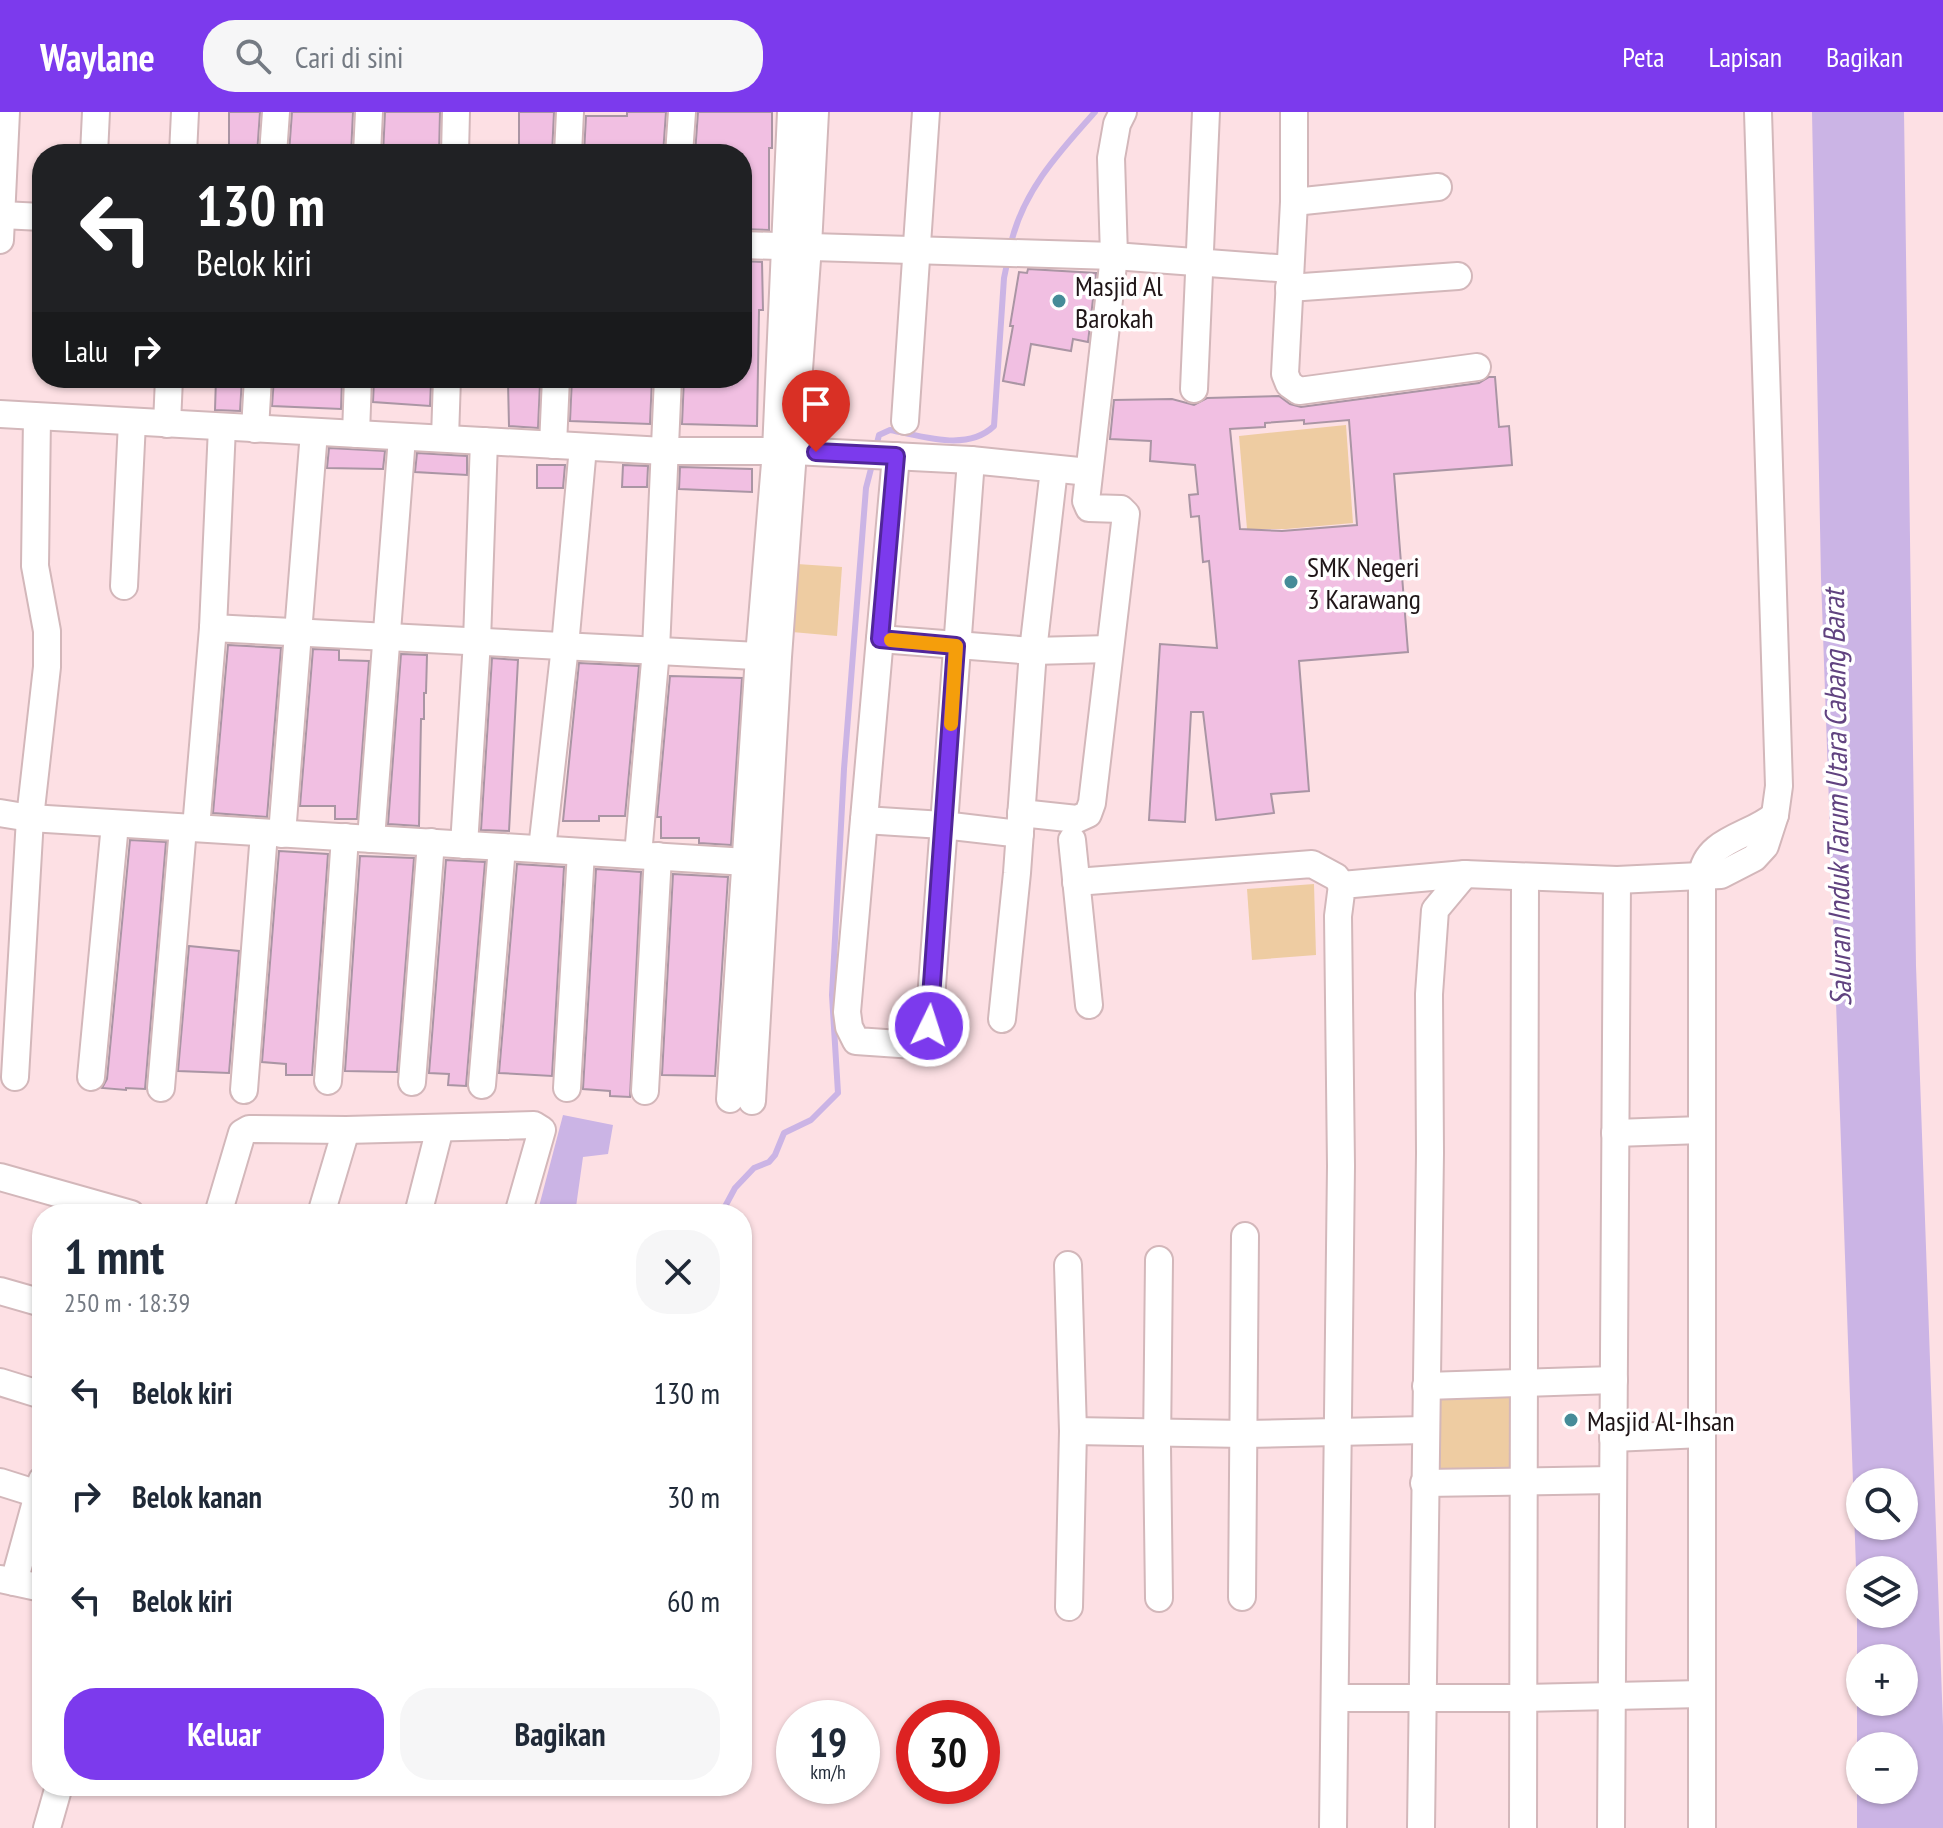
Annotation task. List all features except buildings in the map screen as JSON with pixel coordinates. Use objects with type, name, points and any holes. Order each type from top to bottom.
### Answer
[{"type":"street","points":[[6,112],[1,227],[32,219]]},
{"type":"street","points":[[94,144],[96,112]]},
{"type":"street","points":[[183,144],[185,112]]},
{"type":"street","points":[[274,144],[276,112]]},
{"type":"street","points":[[367,144],[369,112]]},
{"type":"street","points":[[455,144],[456,112]]},
{"type":"street","points":[[568,144],[570,112]]},
{"type":"street","points":[[680,144],[682,112]]},
{"type":"street","points":[[791,112],[797,245]]},
{"type":"street","points":[[741,1100],[797,245],[815,112]]},
{"type":"street","points":[[905,421],[926,112]]},
{"type":"street","points":[[864,820],[943,825],[1021,824],[1077,819],[1088,814],[1103,725],[1126,514],[1121,509],[1089,508],[1086,505],[1114,256],[1111,158],[1117,124],[1123,112]]},
{"type":"street","points":[[1194,389],[1206,112]]},
{"type":"street","points":[[1294,112],[1294,202],[1285,374],[1289,384],[1299,391],[1477,367]]},
{"type":"street","points":[[1342,885],[1465,874],[1617,880],[1721,875],[1754,858],[1765,846],[1775,815],[1779,786],[1758,112]]},
{"type":"street","points":[[1294,202],[1438,187]]},
{"type":"street","points":[[752,245],[1114,256],[1200,264],[1290,278],[1458,276]]},
{"type":"street","points":[[167,424],[169,388]]},
{"type":"street","points":[[255,429],[257,388]]},
{"type":"street","points":[[356,434],[358,388]]},
{"type":"street","points":[[445,438],[447,388]]},
{"type":"street","points":[[553,445],[556,388]]},
{"type":"street","points":[[645,1091],[648,856],[667,388]]},
{"type":"street","points":[[0,414],[664,451],[861,454],[971,460],[1089,472]]},
{"type":"street","points":[[15,1077],[30,818],[47,667],[47,631],[35,566],[37,417]]},
{"type":"street","points":[[124,586],[132,422]]},
{"type":"street","points":[[161,1088],[213,628],[222,427]]},
{"type":"street","points":[[244,1090],[299,632],[314,432]]},
{"type":"street","points":[[371,839],[389,637],[402,437]]},
{"type":"street","points":[[464,845],[477,641],[484,441]]},
{"type":"street","points":[[542,849],[583,447]]},
{"type":"street","points":[[892,456],[880,639],[847,1012],[849,1027],[856,1041],[914,1045],[924,1039],[929,1026],[971,460]]},
{"type":"street","points":[[1002,1019],[1021,824],[1033,651],[1054,469]]},
{"type":"street","points":[[213,628],[768,657]]},
{"type":"street","points":[[880,639],[1033,651],[1109,649]]},
{"type":"street","points":[[0,813],[115,824],[756,862]]},
{"type":"street","points":[[91,1077],[115,824]]},
{"type":"street","points":[[328,1081],[345,837]]},
{"type":"street","points":[[1072,840],[1089,1005]]},
{"type":"street","points":[[412,1082],[431,842]]},
{"type":"street","points":[[482,1085],[502,847]]},
{"type":"street","points":[[567,1088],[581,852]]},
{"type":"street","points":[[1076,882],[1312,864],[1336,877],[1342,885],[1338,916],[1341,1166],[1333,1828]]},
{"type":"street","points":[[1421,1828],[1430,1153],[1429,994],[1435,910],[1465,874]]},
{"type":"street","points":[[1702,876],[1702,1828]]},
{"type":"street","points":[[1523,1828],[1525,878]]},
{"type":"street","points":[[1611,1828],[1617,880]]},
{"type":"street","points":[[221,1204],[242,1133],[249,1129],[539,1126],[542,1130],[521,1204]]},
{"type":"street","points":[[421,1204],[440,1128]]},
{"type":"street","points":[[324,1204],[346,1130]]},
{"type":"street","points":[[1615,1133],[1702,1130]]},
{"type":"street","points":[[0,1177],[96,1204]]},
{"type":"street","points":[[1242,1597],[1245,1236]]},
{"type":"street","points":[[1159,1260],[1159,1598]]},
{"type":"street","points":[[1068,1265],[1073,1431],[1069,1607]]},
{"type":"street","points":[[0,1291],[32,1300]]},
{"type":"street","points":[[1426,1386],[1614,1380]]},
{"type":"street","points":[[0,1382],[32,1392]]},
{"type":"street","points":[[1073,1431],[1339,1434],[1425,1430]]},
{"type":"street","points":[[1613,1438],[1702,1434]]},
{"type":"street","points":[[1424,1483],[1613,1480]]},
{"type":"street","points":[[0,1482],[32,1486]]},
{"type":"street","points":[[32,1510],[7,1581],[32,1586]]},
{"type":"street","points":[[1336,1698],[1702,1694]]},
{"type":"street","points":[[47,1828],[56,1796]]},
{"type":"shaded area","points":[[1346,425],[1353,523],[1247,529],[1239,436]]},
{"type":"shaded area","points":[[797,564],[842,567],[837,636],[792,632]]},
{"type":"shaded area","points":[[1314,884],[1316,955],[1252,960],[1247,889]]},
{"type":"shaded area","points":[[1524,1383],[1524,1481],[1424,1483],[1426,1386]]},
{"type":"water","name":"Saluran Induk Tarum Utara Cabang Barat","points":[[1812,112],[1904,112],[1916,966],[1943,1726],[1943,1828],[1857,1828],[1857,1804],[1918,1804],[1918,1732],[1857,1732],[1857,1716],[1918,1716],[1918,1644],[1857,1644],[1857,1628],[1918,1628],[1918,1556],[1856,1556],[1855,1540],[1918,1540],[1918,1468],[1852,1468],[1821,578]]},
{"type":"water","points":[[563,1115],[613,1125],[608,1154],[583,1157],[576,1204],[540,1204]]},
{"type":"waterway","points":[[1010,248],[1015,228],[1032,191],[1055,158],[1095,112]]},
{"type":"waterway","points":[[876,447],[879,435],[890,430],[958,440],[983,434],[994,426],[1008,259]]},
{"type":"waterway","points":[[726,1204],[735,1188],[754,1168],[769,1162],[775,1155],[784,1133],[811,1120],[838,1093],[832,995],[844,769],[866,488],[873,461]]},
{"type":"slow traffic","points":[[891,640],[956,646],[951,724]]},
{"type":"place","name":"Masjid Al Barokah","points":[[1059,301]]},
{"type":"place","name":"SMK Negeri 3 Karawang","points":[[1291,582]]},
{"type":"place","name":"Masjid Al-Ihsan","points":[[1571,1420]]},
{"type":"route","points":[[816,452],[896,456],[880,639],[956,646],[929,1026]]}]
